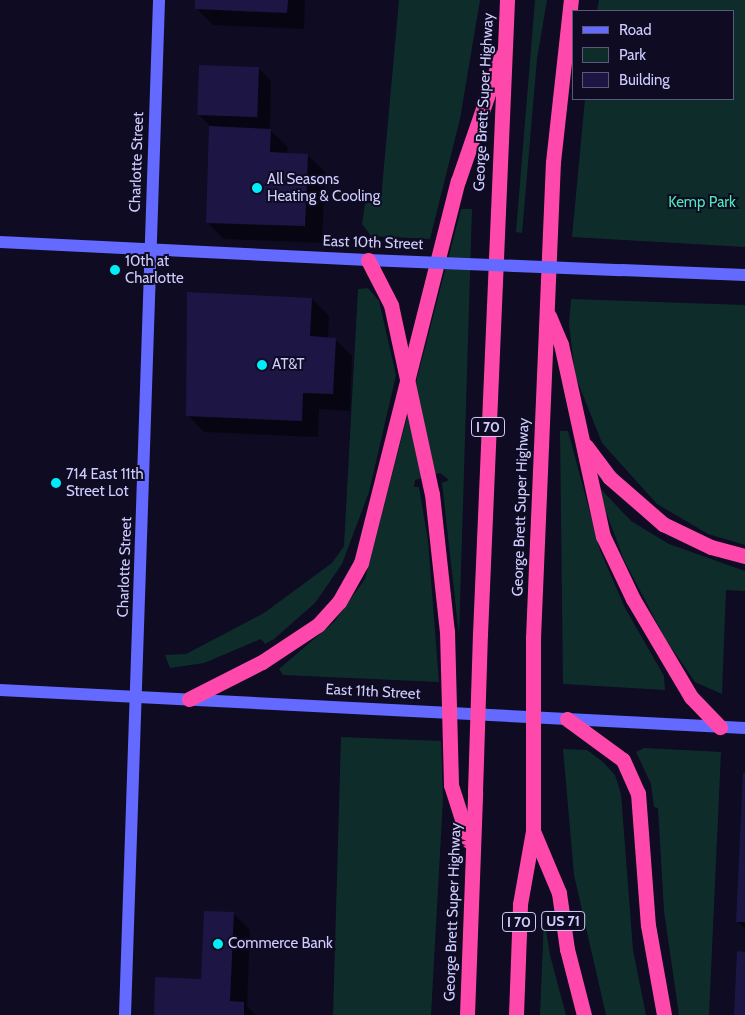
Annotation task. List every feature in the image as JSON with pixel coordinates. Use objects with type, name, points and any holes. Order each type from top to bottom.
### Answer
[{"type":"highway","name":"George Brett Super Highway","points":[[467,1015],[501,56],[507,0]]},
{"type":"highway","name":"George Brett Super Highway","points":[[516,1015],[520,904],[533,831],[533,638],[558,87],[571,0]]},
{"type":"highway","points":[[189,699],[262,662],[318,625],[339,602],[361,563],[458,182],[501,56]]},
{"type":"highway","points":[[368,260],[391,305],[432,494],[447,631],[451,785],[472,850]]},
{"type":"highway","points":[[547,311],[561,344],[603,536],[633,599],[691,697],[720,727]]},
{"type":"highway","points":[[582,442],[609,477],[664,524],[711,547],[745,556]]},
{"type":"highway","points":[[567,719],[623,760],[638,793],[648,925],[664,1015]]},
{"type":"highway","name":"US 71","points":[[533,831],[559,893],[566,949],[584,1015]]},
{"type":"main road","name":"Charlotte Street","points":[[125,1015],[138,696],[159,0]]},
{"type":"main road","name":"East 10th Street","points":[[0,242],[368,260],[745,275]]},
{"type":"main road","name":"East 11th Street","points":[[0,690],[745,728]]},
{"type":"green space","points":[[399,0],[480,0],[460,119],[430,239],[371,236],[362,224],[365,204],[381,199]]},
{"type":"green space","points":[[535,0],[547,0],[537,59],[522,233],[516,232]]},
{"type":"green space","name":"Kemp Park","points":[[599,0],[745,0],[745,247],[572,237],[585,100],[735,100],[735,10],[597,10]]},
{"type":"green space","points":[[461,209],[472,209],[459,635],[442,483],[449,480],[440,473],[415,480],[414,487],[419,487],[428,541],[439,682],[283,675],[279,669],[334,622],[365,579]]},
{"type":"green space","points":[[368,288],[379,301],[396,375],[369,492],[342,564],[315,603],[274,639],[265,644],[261,639],[204,663],[170,668],[165,655],[186,654],[264,613],[332,563],[344,546],[358,289]]},
{"type":"green space","points":[[571,299],[745,305],[745,545],[708,534],[657,504],[602,443],[575,375],[569,324]]},
{"type":"green space","points":[[560,431],[568,431],[600,550],[625,608],[664,676],[665,690],[563,684]]},
{"type":"green space","points":[[595,483],[631,521],[669,544],[745,571],[745,591],[726,590],[722,694],[695,682],[666,640],[624,560]]},
{"type":"green space","points":[[341,737],[441,741],[443,799],[431,1015],[333,1015]]},
{"type":"green space","points":[[644,748],[721,752],[709,1015],[679,1015],[664,911],[658,808],[654,807],[651,784],[636,752]]},
{"type":"green space","points":[[563,749],[587,750],[603,762],[615,775],[621,794],[633,950],[646,1015],[606,1015],[574,875]]},
{"type":"green space","points":[[544,918],[550,955],[566,1015],[540,1015]]},
{"type":"building","points":[[195,0],[288,0],[287,13],[195,9]]},
{"type":"building","points":[[199,65],[259,67],[257,117],[197,115]]},
{"type":"building","name":"All Seasons Heating & Cooling","points":[[209,126],[271,129],[270,152],[308,154],[305,226],[206,223]]},
{"type":"building","name":"AT&T","points":[[187,292],[312,298],[310,336],[336,338],[333,394],[303,393],[302,421],[186,416]]},
{"type":"building","points":[[743,773],[745,773],[745,922],[736,922]]},
{"type":"building","name":"Commerce Bank","points":[[204,911],[234,912],[230,1001],[244,1002],[244,1015],[154,1015],[155,977],[201,979]]},
{"type":"building","points":[[737,951],[745,952],[745,1015],[734,1015]]},
{"type":"place","name":"All Seasons Heating & Cooling","points":[[257,188]]},
{"type":"place","name":"10th at Charlotte","points":[[115,270]]},
{"type":"place","name":"AT&T","points":[[262,365]]},
{"type":"place","name":"714 East 11th Street Lot","points":[[56,483]]},
{"type":"place","name":"Commerce Bank","points":[[218,944]]}]
